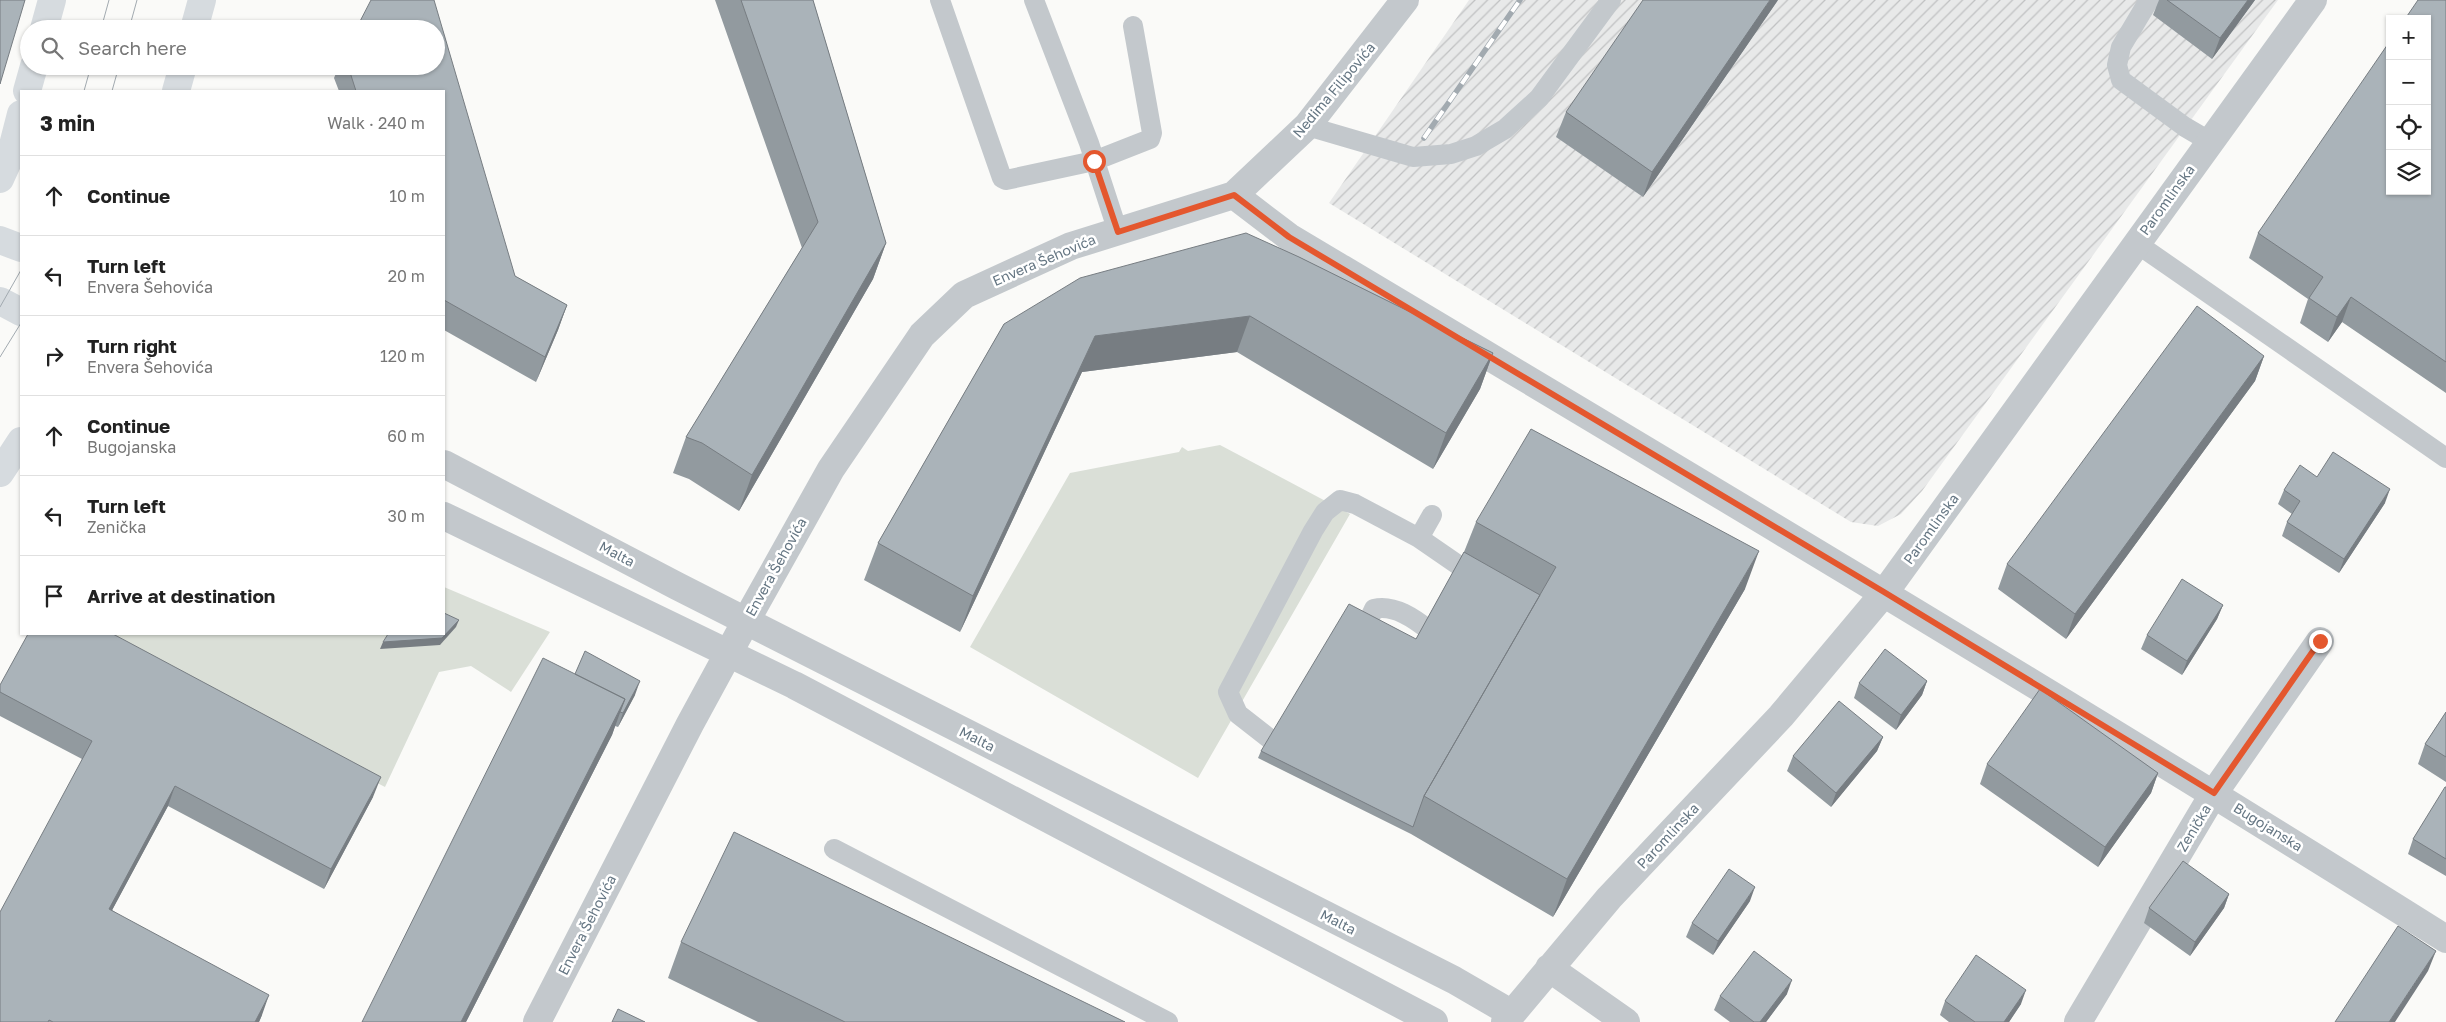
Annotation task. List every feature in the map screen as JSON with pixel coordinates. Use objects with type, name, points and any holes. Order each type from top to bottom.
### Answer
[{"type":"main road","points":[[46,20],[52,0]]},
{"type":"main road","points":[[196,20],[202,0]]},
{"type":"main road","points":[[27,90],[31,75]]},
{"type":"main road","points":[[176,90],[180,75]]},
{"type":"main road","points":[[0,179],[10,157],[20,118]]},
{"type":"main road","points":[[0,240],[20,248]]},
{"type":"main road","points":[[0,301],[20,311]]},
{"type":"main road","points":[[0,473],[20,443]]},
{"type":"street","name":"Nedima Filipovića","points":[[1234,195],[1307,126],[1406,0]]},
{"type":"street","name":"Paromlinska","points":[[1508,1017],[1609,898],[1781,716],[1884,592],[2313,0]]},
{"type":"street","name":"Envera Šehovića","points":[[537,1022],[728,652],[831,469],[922,335],[964,295],[1071,246],[1234,195]]},
{"type":"street","points":[[1234,195],[1289,237],[1884,592]]},
{"type":"street","name":"Malta","points":[[445,465],[746,621],[1454,980],[1508,1017]]},
{"type":"street","points":[[445,516],[803,689],[1434,1022]]},
{"type":"street","name":"Bugojanska","points":[[1884,592],[2214,793],[2446,939]]},
{"type":"street","name":"Zenička","points":[[2078,1022],[2214,793],[2320,641]]},
{"type":"street","points":[[1549,968],[1626,1022]]},
{"type":"lane","points":[[940,0],[1002,178],[1006,180],[1094,161],[1146,142],[1152,133],[1133,26]]},
{"type":"lane","points":[[1034,0],[1083,126],[1118,232]]},
{"type":"lane","points":[[1307,126],[1413,157],[1451,154],[1476,146],[1505,129],[1539,98],[1611,0]]},
{"type":"lane","points":[[2149,0],[2121,47],[2117,64],[2122,80],[2186,127],[2209,141]]},
{"type":"lane","points":[[2136,243],[2446,458]]},
{"type":"lane","points":[[1310,747],[1270,739],[1238,714],[1228,692],[1313,531],[1332,505],[1340,500],[1355,504],[1419,538],[1498,592]]},
{"type":"lane","points":[[1419,538],[1432,515]]},
{"type":"lane","points":[[1353,653],[1374,609],[1388,608],[1396,610],[1420,623],[1431,634],[1416,662]]},
{"type":"lane","points":[[834,849],[1168,1022]]},
{"type":"shaded area","points":[[1469,0],[2278,0],[1922,491],[1901,514],[1878,526],[1851,522],[1329,203]]},
{"type":"shaded area","points":[[1220,445],[1350,514],[1198,778],[970,647],[1070,473],[1179,452],[1182,447],[1188,451]]},
{"type":"shaded area","points":[[445,587],[550,632],[511,692],[471,666],[439,672],[385,787],[89,635],[445,635]]},
{"type":"building","points":[[0,0],[25,0],[0,84]]},
{"type":"building","points":[[371,0],[434,0],[440,20],[361,20]]},
{"type":"building","points":[[741,0],[813,0],[886,243],[752,475],[702,443],[686,437],[818,222]]},
{"type":"building","points":[[1643,0],[1770,0],[1652,172],[1566,112]]},
{"type":"building","points":[[2167,0],[2248,0],[2220,38]]},
{"type":"building","points":[[2418,0],[2446,0],[2446,362],[2351,297],[2337,317],[2309,298],[2323,277],[2258,233],[2386,47],[2386,195],[2431,195],[2431,15],[2408,15]]},
{"type":"building","points":[[445,37],[515,276],[567,305],[545,357],[445,301],[445,90],[356,90],[351,75],[445,75]]},
{"type":"building","points":[[1246,233],[1299,257],[1493,353],[1446,433],[1250,316],[1095,336],[973,596],[878,543],[1004,324],[1080,278]]},
{"type":"building","points":[[2197,306],[2264,356],[2075,614],[2007,564]]},
{"type":"building","points":[[1531,429],[1759,551],[1567,879],[1424,796],[1556,567],[1476,522]]},
{"type":"building","points":[[2333,452],[2390,489],[2344,559],[2287,522],[2300,501],[2284,490],[2300,465],[2317,477]]},
{"type":"building","points":[[1464,552],[1540,595],[1424,796],[1413,827],[1261,751],[1349,604],[1416,639]]},
{"type":"building","points":[[2182,579],[2223,605],[2187,661],[2147,635]]},
{"type":"building","points":[[445,613],[459,620],[445,635]]},
{"type":"building","points":[[27,635],[115,635],[381,777],[331,869],[175,786],[109,909],[269,995],[255,1022],[53,1022],[49,1020],[48,1022],[0,1022],[0,912],[92,741],[0,692],[0,685]]},
{"type":"building","points":[[387,635],[445,635],[442,638],[383,642]]},
{"type":"building","points":[[1885,649],[1927,681],[1901,715],[1859,683]]},
{"type":"building","points":[[585,651],[640,681],[623,713],[620,712],[625,699],[575,674]]},
{"type":"building","points":[[543,658],[625,699],[461,1022],[362,1022]]},
{"type":"building","points":[[2040,689],[2158,773],[2105,847],[1987,764]]},
{"type":"building","points":[[1839,701],[1883,737],[1836,793],[1793,756]]},
{"type":"building","points":[[2446,712],[2446,757],[2425,744]]},
{"type":"building","points":[[2446,787],[2446,859],[2413,839]]},
{"type":"building","points":[[734,832],[1125,1022],[845,1022],[681,942]]},
{"type":"building","points":[[2183,861],[2229,894],[2195,942],[2149,908]]},
{"type":"building","points":[[1729,869],[1755,887],[1718,941],[1692,923]]},
{"type":"building","points":[[2398,926],[2436,951],[2389,1022],[2335,1022]]},
{"type":"building","points":[[1754,951],[1792,980],[1760,1022],[1754,1022],[1720,996]]},
{"type":"building","points":[[1976,955],[2026,990],[2004,1022],[1975,1022],[1945,1001]]},
{"type":"building","points":[[618,1009],[645,1022],[612,1022]]},
{"type":"tram line","points":[[103,20],[109,0]]},
{"type":"tram line","points":[[131,20],[137,0]]},
{"type":"tram line","points":[[84,90],[88,75]]},
{"type":"tram line","points":[[112,90],[116,75]]},
{"type":"tram line","points":[[0,307],[20,272]]},
{"type":"tram line","points":[[0,357],[20,325]]},
{"type":"railway","points":[[1424,138],[1520,0]]},
{"type":"route","points":[[1094,161],[1118,232],[1234,195],[1289,237],[1844,570],[1884,592],[2214,793],[2320,641]]}]
